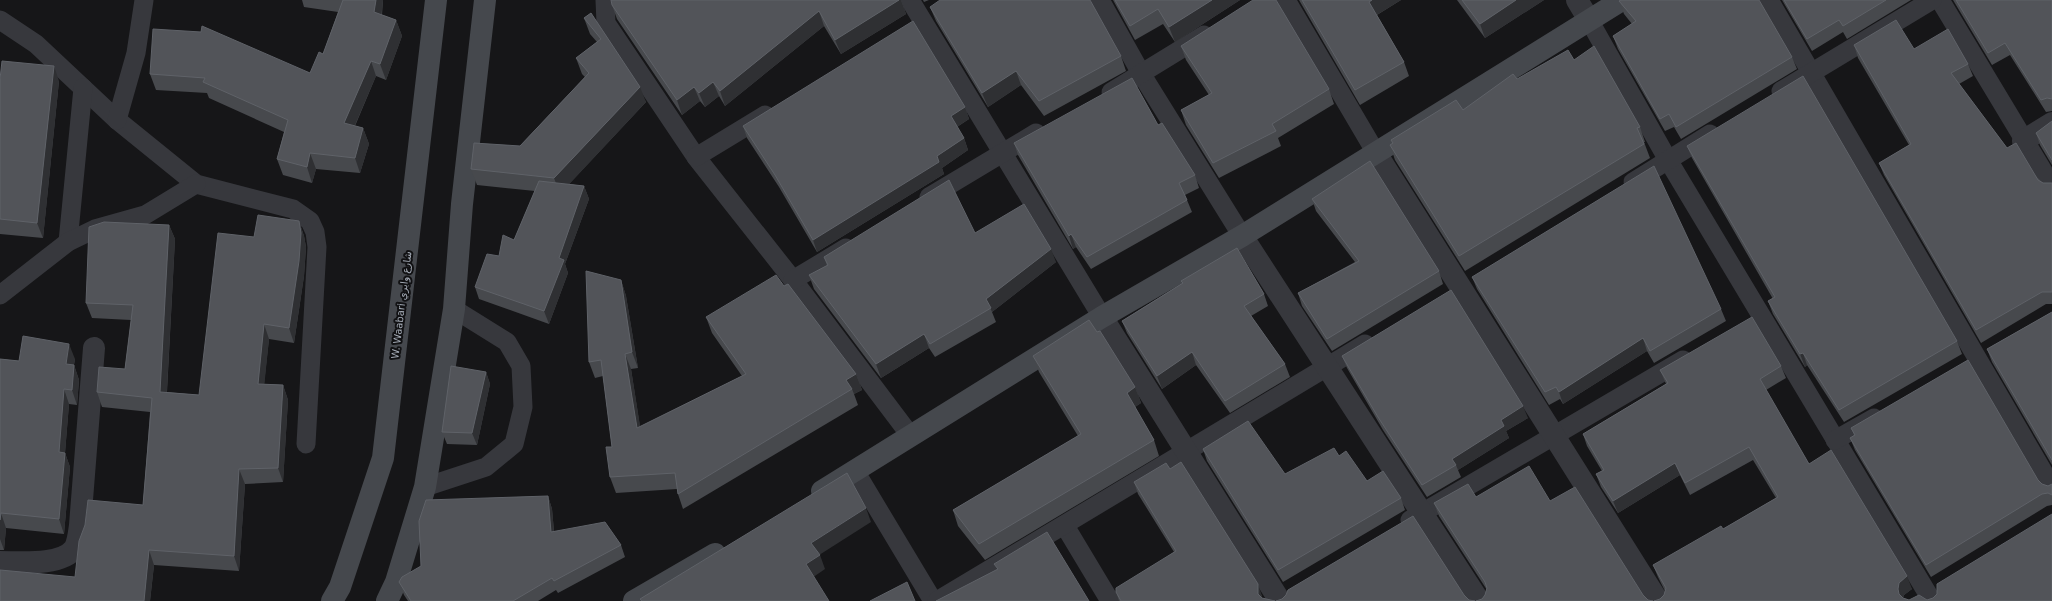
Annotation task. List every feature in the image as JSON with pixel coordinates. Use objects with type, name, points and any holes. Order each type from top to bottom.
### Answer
[{"type":"main road","name":"W. Waabari شارع وابري","points":[[332,601],[340,587],[383,458],[436,0]]},
{"type":"main road","points":[[387,601],[396,582],[425,488],[454,309],[462,204],[485,0]]},
{"type":"main road","points":[[807,500],[1102,317],[1242,236],[1622,0]]},
{"type":"main road","points":[[634,601],[731,544]]},
{"type":"street","points":[[1578,0],[1589,20]]},
{"type":"street","points":[[2023,141],[2052,124]]},
{"type":"street","points":[[1376,153],[1658,601]]},
{"type":"street","points":[[1242,236],[1479,601]]},
{"type":"street","points":[[1102,317],[1280,597]]},
{"type":"street","points":[[0,562],[48,561],[66,557],[75,548],[80,525],[94,348]]},
{"type":"lane","points":[[117,120],[136,53],[144,0]]},
{"type":"lane","points":[[605,0],[606,23],[696,157],[793,280],[910,435]]},
{"type":"lane","points":[[910,0],[915,23],[1002,152],[1102,317]]},
{"type":"lane","points":[[1100,0],[1142,75],[1242,236]]},
{"type":"lane","points":[[1286,0],[1376,153]]},
{"type":"lane","points":[[1769,0],[2052,487]]},
{"type":"lane","points":[[1764,102],[1932,0]]},
{"type":"lane","points":[[1940,0],[2023,141],[2052,186]]},
{"type":"lane","points":[[915,23],[938,8]]},
{"type":"lane","points":[[0,20],[36,44],[117,120],[196,184],[293,209],[310,221],[315,232],[316,247],[306,444]]},
{"type":"lane","points":[[1589,20],[1668,160],[1753,318],[1835,440],[1928,595]]},
{"type":"lane","points":[[1092,102],[1142,75],[1221,25]]},
{"type":"lane","points":[[68,242],[83,88]]},
{"type":"lane","points":[[696,157],[782,104]]},
{"type":"lane","points":[[914,206],[1002,152],[1050,125]]},
{"type":"lane","points":[[1614,193],[1723,127]]},
{"type":"lane","points":[[0,295],[68,242],[95,229],[145,215],[196,184]]},
{"type":"lane","points":[[793,280],[860,239]]},
{"type":"lane","points":[[425,488],[486,467],[514,444],[523,407],[521,366],[507,342],[454,309]]},
{"type":"lane","points":[[937,601],[1065,526],[1380,334]]},
{"type":"lane","points":[[1396,528],[1698,351]]},
{"type":"lane","points":[[1835,440],[1889,409]]},
{"type":"lane","points":[[855,471],[933,601]]},
{"type":"lane","points":[[1065,526],[1110,601]]},
{"type":"building","points":[[343,0],[376,0],[374,12],[396,20],[380,64],[371,61],[344,123],[363,128],[355,158],[310,153],[307,167],[277,159],[288,120],[203,82],[205,78],[150,74],[153,29],[201,32],[202,26],[310,73],[319,52],[323,54]]},
{"type":"building","points":[[611,0],[899,0],[835,40],[819,11],[720,91],[713,82],[699,93],[694,87],[677,100],[612,5]]},
{"type":"building","points":[[940,0],[1090,0],[1121,56],[1039,101],[1016,71],[982,93],[930,7]]},
{"type":"building","points":[[1115,0],[1212,0],[1169,27],[1158,9],[1130,26]]},
{"type":"building","points":[[1253,0],[1276,0],[1329,89],[1272,124],[1276,131],[1213,163],[1181,110],[1212,93],[1181,46]]},
{"type":"building","points":[[1302,0],[1372,0],[1369,2],[1404,62],[1355,90]]},
{"type":"building","points":[[1462,0],[1516,0],[1480,24]]},
{"type":"building","points":[[1759,0],[1792,57],[1676,127],[1669,114],[1660,119],[1613,36],[1636,21],[1619,1]]},
{"type":"building","points":[[1784,0],[1886,0],[1843,26],[1839,20],[1807,39]]},
{"type":"building","points":[[1956,0],[2052,0],[2052,99],[2047,98],[2041,100],[2005,43],[1988,53]]},
{"type":"building","points":[[591,13],[640,87],[554,178],[471,169],[474,143],[520,146],[589,73],[576,58],[601,39],[584,18]]},
{"type":"building","points":[[1896,20],[1914,49],[1948,29],[1968,64],[1951,73],[2007,148],[2016,143],[2038,180],[2043,183],[2052,183],[2052,292],[2042,292],[1976,330],[1879,163],[1911,144],[1854,45]]},
{"type":"building","points":[[913,21],[965,107],[951,116],[964,138],[937,156],[939,162],[813,240],[775,175],[743,126]]},
{"type":"building","points":[[1594,46],[1640,127],[1637,128],[1644,144],[1459,256],[1390,145],[1393,143],[1391,140],[1456,100],[1463,110],[1513,74],[1517,79],[1568,50],[1574,60]]},
{"type":"building","points":[[2,61],[54,66],[37,223],[0,219],[0,79]]},
{"type":"building","points":[[1803,76],[1957,341],[1839,410],[1803,353],[1800,354],[1768,301],[1775,297],[1687,146]]},
{"type":"building","points":[[1132,78],[1158,125],[1162,123],[1195,175],[1179,183],[1187,200],[1087,257],[1071,234],[1069,236],[1014,143]]},
{"type":"building","points":[[2052,121],[2052,160],[2036,133]]},
{"type":"building","points":[[1370,161],[1439,271],[1327,339],[1298,293],[1359,261],[1312,199]]},
{"type":"building","points":[[1654,166],[1721,309],[1650,351],[1643,338],[1559,392],[1556,387],[1545,392],[1472,277]]},
{"type":"building","points":[[949,180],[975,233],[1024,204],[1051,249],[986,299],[991,308],[930,344],[924,334],[876,364],[809,275],[828,265],[824,257]]},
{"type":"building","points":[[539,181],[584,186],[559,258],[564,260],[544,311],[475,287],[487,254],[499,256],[503,235],[514,240]]},
{"type":"building","points":[[258,215],[299,221],[301,233],[299,261],[289,328],[264,324],[258,384],[283,385],[278,468],[239,469],[234,556],[149,550],[144,601],[0,601],[0,570],[75,577],[79,541],[85,525],[88,500],[143,505],[152,398],[97,392],[99,367],[125,369],[133,305],[86,303],[89,227],[104,222],[169,225],[160,392],[199,395],[218,233],[254,237]]},
{"type":"building","points":[[1237,248],[1264,294],[1244,306],[1285,364],[1225,401],[1192,352],[1157,376],[1122,321],[1183,283],[1181,281]]},
{"type":"building","points":[[586,271],[621,280],[632,352],[625,354],[637,428],[746,374],[706,317],[776,275],[784,286],[788,284],[856,374],[846,380],[852,389],[678,494],[675,473],[610,477],[606,447],[612,447],[601,360],[589,362]]},
{"type":"building","points":[[1451,290],[1523,406],[1501,420],[1504,426],[1452,459],[1456,465],[1422,485],[1378,417],[1342,356]]},
{"type":"building","points":[[2052,312],[2052,460],[1987,349]]},
{"type":"building","points":[[1752,317],[1781,366],[1760,379],[1809,464],[1831,450],[1907,576],[1899,583],[1899,594],[1903,598],[1909,600],[1919,595],[1927,600],[1933,598],[1937,594],[1937,584],[2052,514],[2052,601],[1654,601],[1660,599],[1664,595],[1666,588],[1653,565],[1721,526],[1723,529],[1778,497],[1749,447],[1685,483],[1675,463],[1613,501],[1596,474],[1604,470],[1583,434],[1668,383],[1660,370]]},
{"type":"building","points":[[1089,320],[1097,332],[1100,331],[1135,387],[1127,393],[1154,440],[979,544],[953,510],[1081,434],[1033,356]]},
{"type":"building","points":[[23,336],[69,344],[66,364],[74,365],[72,390],[64,389],[59,452],[65,453],[59,519],[1,513],[0,520],[0,359],[19,361]]},
{"type":"building","points":[[1968,360],[2038,480],[2042,484],[2048,486],[2052,484],[2052,495],[2048,493],[2042,494],[1926,565],[1850,438],[1855,435],[1851,428]]},
{"type":"building","points":[[451,366],[486,372],[472,433],[442,432]]},
{"type":"building","points":[[1248,421],[1285,474],[1334,448],[1339,456],[1346,451],[1367,481],[1383,471],[1401,498],[1278,570],[1203,449]]},
{"type":"building","points":[[1181,462],[1258,584],[1258,594],[1262,598],[1275,601],[1121,601],[1116,592],[1116,588],[1176,551],[1134,482],[1166,463],[1170,469]]},
{"type":"building","points":[[1529,466],[1550,501],[1575,487],[1643,595],[1648,600],[1653,601],[1476,601],[1482,599],[1485,595],[1487,588],[1485,582],[1434,503],[1468,484],[1476,497]]},
{"type":"building","points":[[847,473],[866,508],[811,543],[820,555],[806,564],[829,601],[642,601],[640,599]]},
{"type":"building","points":[[548,496],[551,532],[605,522],[621,545],[554,581],[552,578],[513,601],[411,601],[399,582],[402,577],[421,566],[419,521],[426,500]]},
{"type":"building","points":[[1413,516],[1464,595],[1469,600],[1475,601],[1276,601],[1282,599],[1288,590]]},
{"type":"building","points":[[1047,532],[1089,601],[936,601],[998,569],[994,564]]},
{"type":"building","points":[[907,582],[915,601],[870,601]]}]
